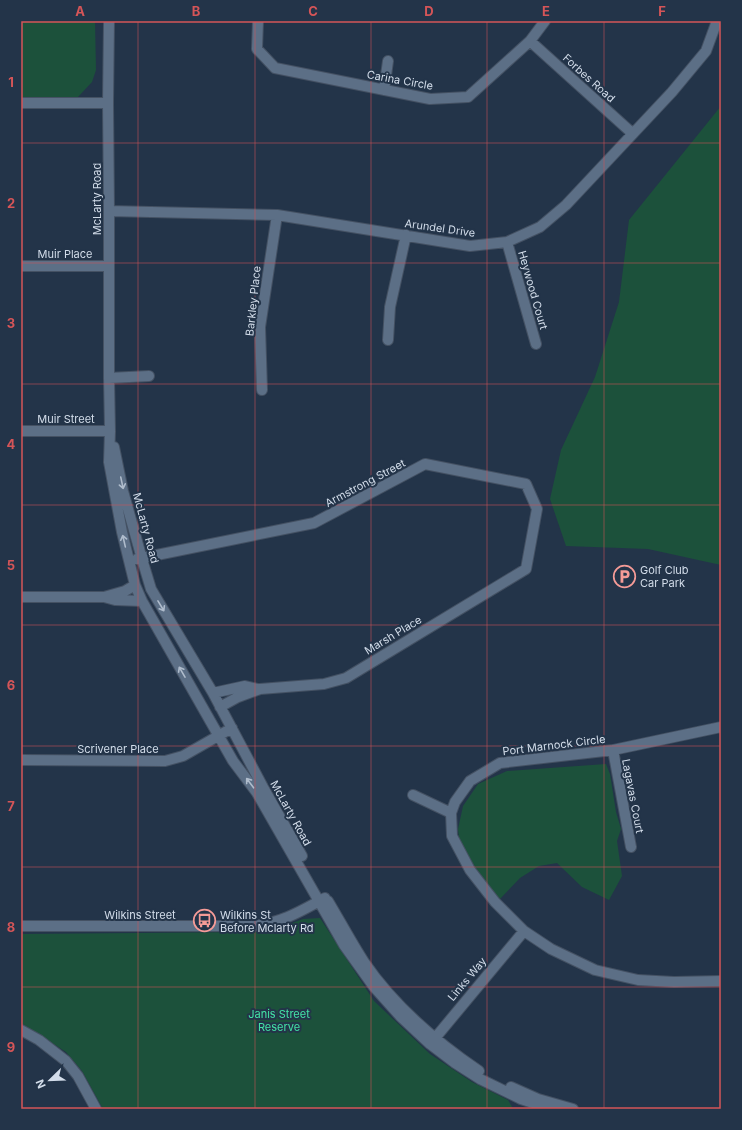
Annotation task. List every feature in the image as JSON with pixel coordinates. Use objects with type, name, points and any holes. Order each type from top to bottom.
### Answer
[{"type":"street","name":"McLarty Road","points":[[109,21],[109,462],[129,561],[138,593],[202,707],[233,760],[257,793],[322,899]]},
{"type":"street","name":"Carina Circle","points":[[258,21],[257,49],[275,68],[430,99],[468,97],[530,41],[545,21]]},
{"type":"street","name":"Arundel Drive","points":[[109,211],[276,215],[470,246],[508,242],[540,226],[566,205],[672,92],[706,51],[717,21]]},
{"type":"street","name":"Forbes Road","points":[[530,41],[632,134]]},
{"type":"street","points":[[384,90],[388,61]]},
{"type":"street","points":[[21,103],[108,103]]},
{"type":"street","name":"Barkley Place","points":[[262,390],[260,327],[276,215]]},
{"type":"street","points":[[388,340],[390,307],[406,235]]},
{"type":"street","name":"Heywood Court","points":[[508,242],[536,344]]},
{"type":"street","name":"Muir Place","points":[[21,266],[109,266]]},
{"type":"street","points":[[109,378],[149,376]]},
{"type":"street","name":"Muir Street","points":[[21,431],[110,431]]},
{"type":"street","name":"McLarty Road","points":[[110,431],[123,491],[151,589],[217,700],[322,899],[344,945],[374,988],[400,1016],[432,1041],[522,1100],[551,1109]]},
{"type":"street","name":"Armstrong Street","points":[[129,561],[314,524],[425,464],[526,484],[537,509],[526,569]]},
{"type":"street","name":"Marsh Place","points":[[217,700],[238,697],[260,689],[324,684],[346,678],[526,569]]},
{"type":"street","points":[[21,597],[104,597],[115,600],[151,589]]},
{"type":"street","points":[[104,597],[125,591],[138,593]]},
{"type":"street","name":"Marsh Place","points":[[217,700],[245,686],[260,689]]},
{"type":"street","points":[[202,707],[217,700]]},
{"type":"street","name":"Port Marnock Circle","points":[[721,727],[613,750],[500,763],[470,781],[455,802],[451,813],[452,836],[470,870],[495,902],[524,930],[551,949],[595,970],[638,980],[674,982],[721,980]]},
{"type":"street","name":"Scrivener Place","points":[[21,760],[165,761],[183,756],[232,728]]},
{"type":"street","name":"Lagavas Court","points":[[613,750],[631,847]]},
{"type":"street","points":[[413,796],[451,813]]},
{"type":"street","name":"Wilkins Street","points":[[21,926],[255,926],[272,923],[286,918],[322,899]]},
{"type":"street","name":"Links Way","points":[[432,1041],[524,930]]},
{"type":"street","points":[[21,1030],[39,1040],[66,1061],[78,1076],[96,1109]]},
{"type":"street","name":"McLarty Road","points":[[535,1104],[573,1109]]},
{"type":"green space","points":[[21,21],[95,21],[96,70],[92,82],[78,97],[21,97]]},
{"type":"green space","points":[[721,106],[721,565],[648,549],[566,546],[550,499],[561,450],[595,377],[619,302],[629,220]]},
{"type":"green space","points":[[606,764],[610,774],[616,812],[621,829],[617,841],[622,876],[609,900],[582,887],[557,863],[539,866],[520,878],[500,899],[493,894],[460,846],[458,829],[463,806],[478,784],[507,771]]},
{"type":"green space","name":"Janis Street Reserve","points":[[320,918],[374,1001],[430,1054],[472,1082],[508,1100],[513,1109],[103,1109],[82,1071],[66,1052],[21,1023],[21,934],[269,932],[303,919]]},
{"type":"place","name":"Golf Club Car Park","points":[[624,576]]},
{"type":"place","name":"Wilkins St Before Mclarty Rd","points":[[205,921]]}]
